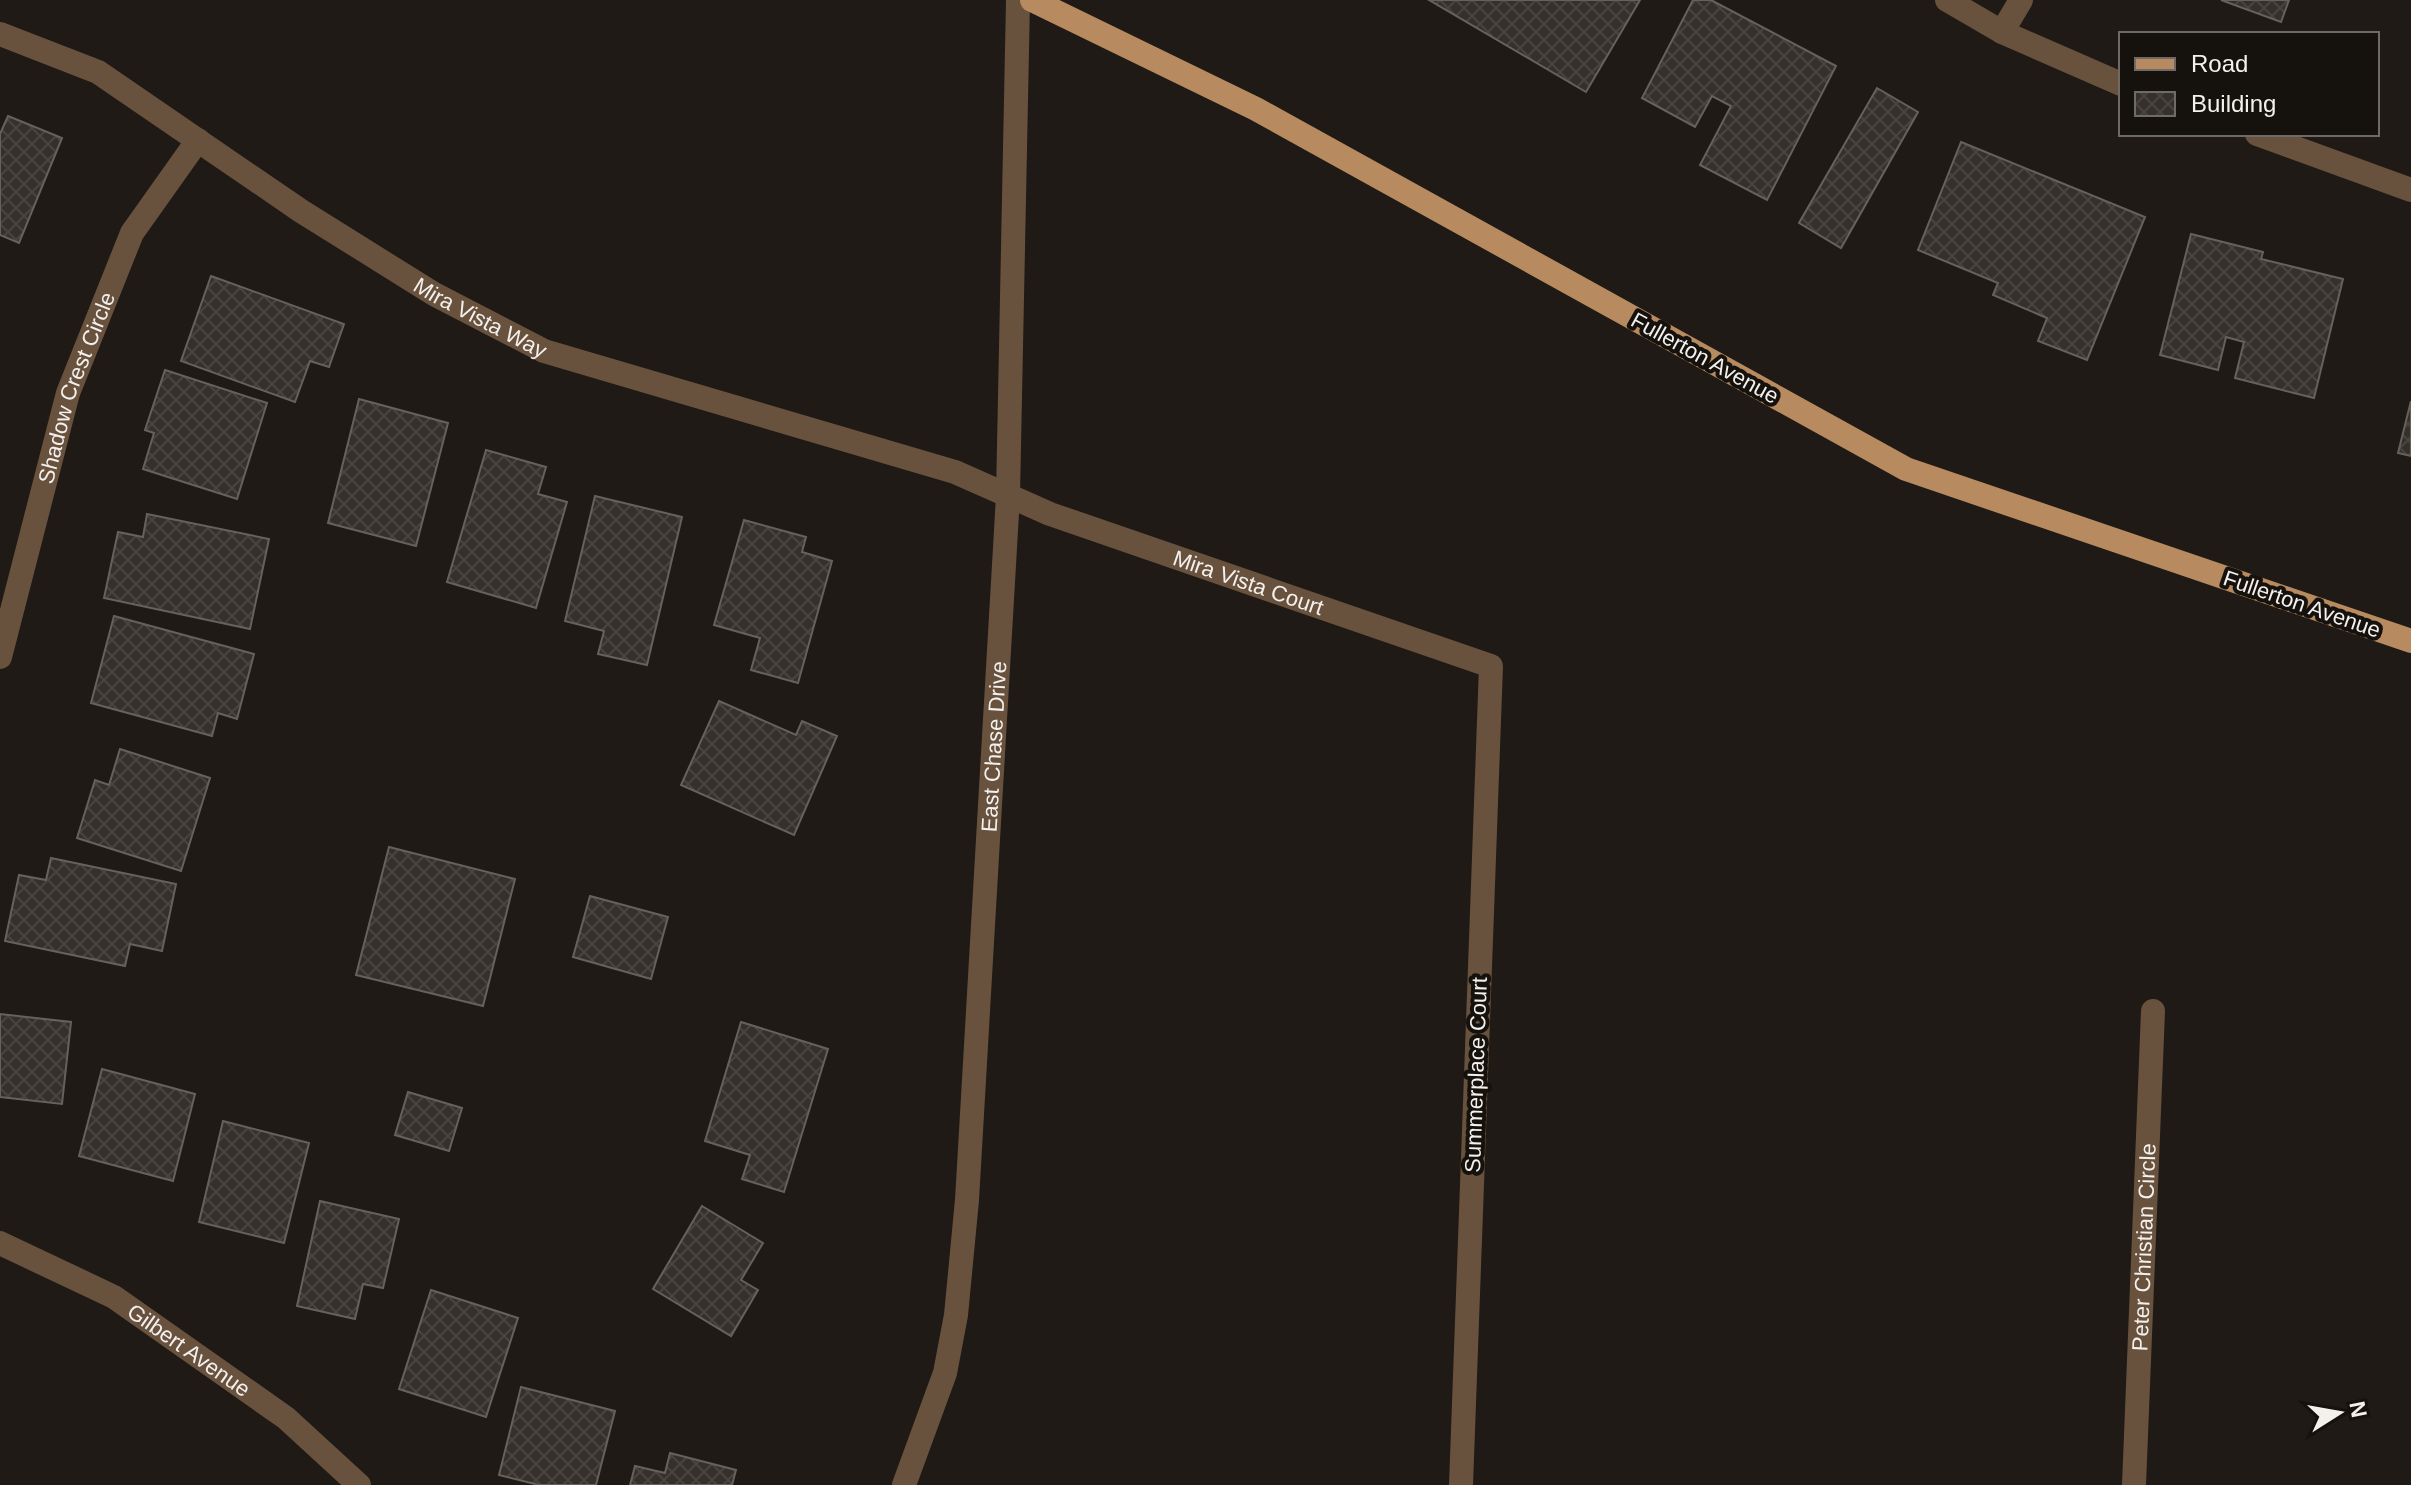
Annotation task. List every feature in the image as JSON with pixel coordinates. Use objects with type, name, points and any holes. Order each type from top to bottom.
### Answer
[{"type":"main road","name":"Fullerton Avenue","points":[[1032,0],[1256,109],[1906,469],[2411,641]]},
{"type":"street","name":"East Chase Drive","points":[[904,1485],[941,1385],[956,1315],[983,964],[1008,496],[1018,0]]},
{"type":"street","points":[[1947,0],[2002,32],[2119,83]]},
{"type":"street","points":[[2002,32],[2021,0]]},
{"type":"street","name":"Mira Vista Way","points":[[0,34],[98,72],[434,294],[544,351],[955,472],[1008,496]]},
{"type":"street","points":[[2262,136],[2411,190]]},
{"type":"street","name":"Shadow Crest Circle","points":[[0,657],[68,393],[132,233],[198,140]]},
{"type":"street","name":"Mira Vista Court","points":[[1008,496],[1491,666]]},
{"type":"street","name":"Summerplace Court","points":[[1461,1485],[1491,666]]},
{"type":"street","name":"Peter Christian Circle","points":[[2134,1485],[2153,1011]]},
{"type":"street","name":"Gilbert Avenue","points":[[0,1243],[114,1297],[286,1418],[359,1485]]},
{"type":"building","points":[[1429,0],[1640,0],[1586,92]]},
{"type":"building","points":[[1693,0],[1711,0],[1836,66],[1767,200],[1700,165],[1731,106],[1712,96],[1695,127],[1642,98]]},
{"type":"building","points":[[2221,0],[2289,0],[2281,22]]},
{"type":"building","points":[[1877,88],[1918,112],[1841,248],[1799,223]]},
{"type":"building","points":[[8,116],[62,138],[19,243],[0,235],[0,134]]},
{"type":"building","points":[[1961,142],[2145,217],[2087,360],[2038,341],[2047,318],[1993,295],[1998,283],[1918,250]]},
{"type":"building","points":[[2191,234],[2263,252],[2261,259],[2343,279],[2314,398],[2235,378],[2244,342],[2226,337],[2218,370],[2160,355]]},
{"type":"building","points":[[211,276],[344,324],[329,367],[310,361],[295,402],[181,361]]},
{"type":"building","points":[[165,370],[267,403],[237,499],[143,469],[154,433],[145,430]]},
{"type":"building","points":[[359,399],[448,423],[416,546],[328,523]]},
{"type":"building","points":[[2411,401],[2411,456],[2398,453]]},
{"type":"building","points":[[486,450],[546,467],[538,494],[567,502],[536,608],[447,582]]},
{"type":"building","points":[[595,496],[682,517],[647,665],[598,654],[604,631],[565,621]]},
{"type":"building","points":[[147,514],[269,539],[250,629],[104,598],[118,532],[143,537]]},
{"type":"building","points":[[744,520],[806,537],[802,552],[832,561],[798,683],[751,670],[760,638],[714,625]]},
{"type":"building","points":[[114,616],[254,654],[237,719],[218,713],[212,736],[91,703]]},
{"type":"building","points":[[719,701],[796,735],[802,721],[837,736],[794,835],[681,785]]},
{"type":"building","points":[[120,749],[210,778],[181,871],[77,838],[95,780],[109,785]]},
{"type":"building","points":[[389,847],[515,879],[483,1006],[356,975]]},
{"type":"building","points":[[51,858],[176,884],[162,951],[130,944],[125,966],[5,941],[19,875],[46,880]]},
{"type":"building","points":[[590,896],[668,917],[651,979],[573,957]]},
{"type":"building","points":[[0,1014],[71,1022],[62,1104],[0,1097]]},
{"type":"building","points":[[741,1022],[828,1049],[784,1192],[742,1179],[750,1155],[705,1141]]},
{"type":"building","points":[[102,1069],[195,1094],[173,1181],[79,1156]]},
{"type":"building","points":[[408,1092],[462,1108],[449,1151],[395,1135]]},
{"type":"building","points":[[223,1121],[309,1143],[284,1243],[199,1222]]},
{"type":"building","points":[[320,1201],[399,1219],[383,1288],[363,1284],[355,1319],[297,1306]]},
{"type":"building","points":[[702,1206],[763,1243],[741,1280],[758,1290],[731,1336],[653,1289]]},
{"type":"building","points":[[431,1290],[518,1318],[486,1417],[399,1389]]},
{"type":"building","points":[[521,1387],[615,1411],[596,1485],[539,1485],[499,1475]]},
{"type":"building","points":[[670,1453],[736,1470],[732,1485],[630,1485],[635,1466],[665,1473]]}]
